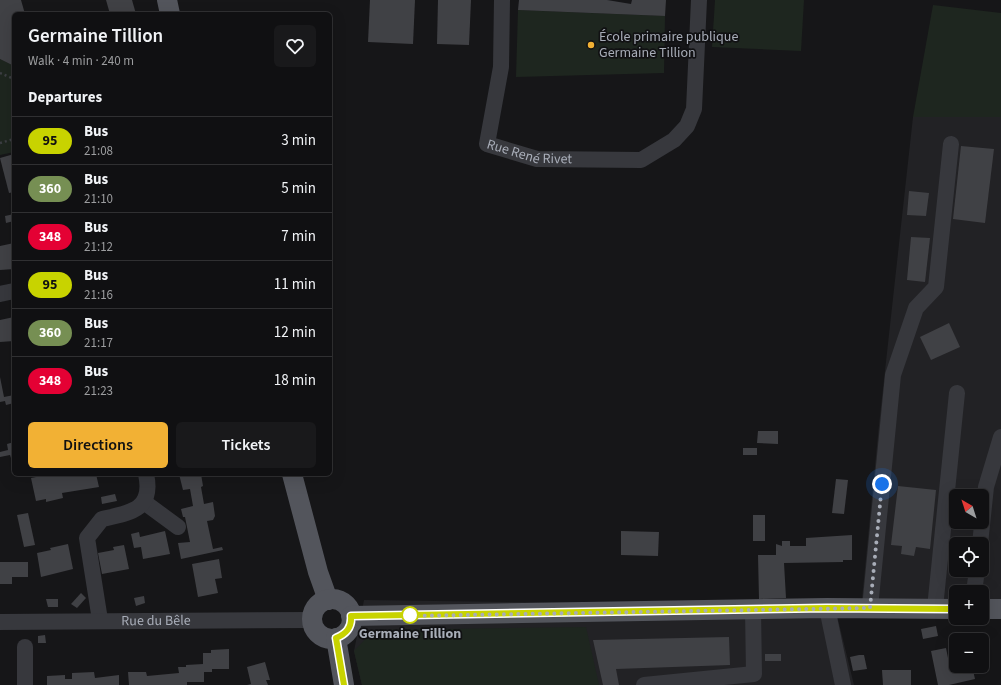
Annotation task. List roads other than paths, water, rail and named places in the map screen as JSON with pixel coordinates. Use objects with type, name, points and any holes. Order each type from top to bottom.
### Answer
[{"type":"main road","points":[[166,0],[169,12]]},
{"type":"main road","points":[[293,476],[318,572],[328,600]]},
{"type":"main road","points":[[328,600],[339,601],[344,604],[349,608],[351,616],[350,626],[347,632],[336,638],[323,637],[314,627],[312,620],[316,607],[328,600]]},
{"type":"main road","points":[[351,616],[827,608],[949,608]]},
{"type":"main road","points":[[989,609],[1001,609]]},
{"type":"main road","points":[[336,638],[344,685]]},
{"type":"street","name":"Rue René Rivet","points":[[502,0],[501,67],[487,144],[537,159],[641,160],[674,140],[687,126],[694,109],[699,0]]},
{"type":"street","points":[[870,608],[893,375],[916,308],[936,287],[951,144]]},
{"type":"street","points":[[0,294],[12,291]]},
{"type":"street","points":[[935,608],[957,393]]},
{"type":"street","points":[[981,537],[986,487],[1001,438]]},
{"type":"street","points":[[100,620],[87,538],[102,519],[131,512],[144,502],[149,487],[146,476]]},
{"type":"street","points":[[144,502],[178,527]]},
{"type":"street","points":[[827,608],[843,685]]},
{"type":"street","points":[[644,685],[754,674],[752,610]]},
{"type":"street","name":"Rue du Bêle","points":[[0,622],[100,620],[312,620]]},
{"type":"street","points":[[25,647],[25,685]]},
{"type":"place","name":"École primaire publique Germaine Tillion","points":[[591,45]]},
{"type":"place","name":"Germaine Tillion","points":[[410,615]]}]
